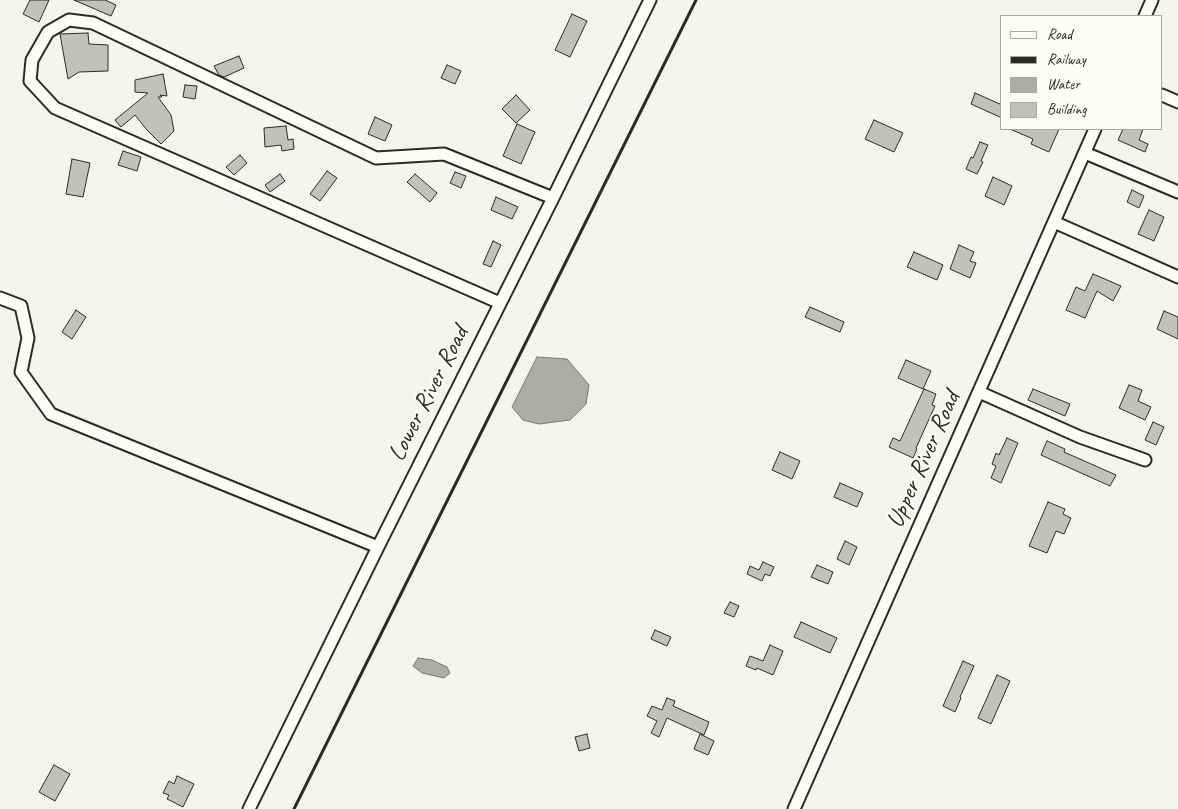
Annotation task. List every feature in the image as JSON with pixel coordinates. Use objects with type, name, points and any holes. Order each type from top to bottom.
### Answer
[{"type":"street","name":"Lower River Road","points":[[249,809],[650,0]]},
{"type":"street","points":[[1145,15],[1152,0]]},
{"type":"street","points":[[500,303],[55,108],[30,81],[32,60],[48,32],[69,20],[93,24],[376,158],[444,154],[553,198]]},
{"type":"street","points":[[1163,95],[1178,102]]},
{"type":"street","name":"Upper River Road","points":[[794,809],[1095,130]]},
{"type":"street","points":[[1085,152],[1178,192]]},
{"type":"street","points":[[1054,222],[1178,277]]},
{"type":"street","points":[[0,298],[21,306],[28,338],[21,372],[52,414],[378,547]]},
{"type":"street","points":[[979,392],[1080,437],[1145,460]]},
{"type":"water","points":[[537,357],[567,359],[589,385],[586,404],[570,420],[539,424],[523,420],[512,407]]},
{"type":"water","points":[[418,658],[432,660],[447,667],[450,673],[444,678],[422,673],[413,666]]},
{"type":"building","points":[[30,0],[49,0],[39,22],[23,14]]},
{"type":"building","points":[[74,0],[105,0],[116,5],[111,16]]},
{"type":"building","points":[[572,14],[587,21],[570,57],[555,50]]},
{"type":"building","points":[[88,33],[89,44],[108,45],[108,71],[79,72],[68,79],[60,34]]},
{"type":"building","points":[[239,56],[244,68],[224,77],[219,75],[214,66]]},
{"type":"building","points":[[447,65],[461,71],[455,84],[441,78]]},
{"type":"building","points":[[163,74],[167,96],[160,95],[162,97],[158,97],[171,115],[174,131],[161,144],[135,115],[121,127],[115,120],[148,93],[135,92],[135,80]]},
{"type":"building","points":[[185,85],[197,86],[195,99],[183,97]]},
{"type":"building","points":[[975,93],[1000,104],[1000,117],[971,104]]},
{"type":"building","points":[[516,95],[530,110],[516,123],[502,109]]},
{"type":"building","points":[[375,117],[392,125],[385,141],[368,134]]},
{"type":"building","points":[[874,120],[903,133],[894,152],[865,139]]},
{"type":"building","points":[[517,124],[535,132],[521,164],[503,156]]},
{"type":"building","points":[[286,126],[288,140],[293,139],[294,149],[282,151],[281,145],[265,147],[264,128]]},
{"type":"building","points":[[1012,130],[1059,130],[1049,152],[1031,144],[1033,139]]},
{"type":"building","points":[[1123,130],[1143,130],[1139,140],[1148,144],[1145,152],[1118,140]]},
{"type":"building","points":[[980,142],[988,145],[977,174],[966,169]]},
{"type":"building","points":[[123,151],[141,157],[137,171],[118,165]]},
{"type":"building","points":[[240,155],[247,163],[234,175],[226,167]]},
{"type":"building","points":[[72,159],[90,163],[83,197],[66,194]]},
{"type":"building","points":[[327,171],[337,178],[320,201],[310,194]]},
{"type":"building","points":[[455,172],[466,176],[461,188],[450,183]]},
{"type":"building","points":[[280,174],[285,181],[270,192],[265,185]]},
{"type":"building","points":[[415,174],[437,193],[430,202],[407,182]]},
{"type":"building","points":[[993,177],[1012,186],[1004,205],[985,196]]},
{"type":"building","points":[[1132,190],[1144,196],[1139,208],[1127,202]]},
{"type":"building","points":[[496,197],[518,207],[512,219],[491,210]]},
{"type":"building","points":[[1149,210],[1164,217],[1154,241],[1138,234]]},
{"type":"building","points":[[493,241],[501,245],[491,267],[483,264]]},
{"type":"building","points":[[959,245],[974,252],[970,261],[976,263],[970,278],[950,269]]},
{"type":"building","points":[[914,252],[943,265],[937,280],[907,267]]},
{"type":"building","points":[[1093,274],[1121,286],[1113,301],[1097,291],[1085,318],[1066,310],[1076,287],[1085,291]]},
{"type":"building","points":[[810,307],[844,322],[840,332],[805,317]]},
{"type":"building","points":[[76,310],[86,317],[72,339],[62,332]]},
{"type":"building","points":[[1164,311],[1178,317],[1178,339],[1157,329]]},
{"type":"building","points":[[906,360],[931,371],[923,389],[898,378]]},
{"type":"building","points":[[1129,385],[1142,390],[1138,401],[1151,407],[1145,420],[1119,408]]},
{"type":"building","points":[[924,389],[936,394],[932,405],[935,406],[913,458],[889,447],[893,438],[900,441]]},
{"type":"building","points":[[1033,389],[1070,404],[1065,416],[1028,400]]},
{"type":"building","points":[[1153,422],[1164,427],[1156,445],[1145,440]]},
{"type":"building","points":[[1007,438],[1018,443],[1001,483],[991,478],[996,466],[992,464],[996,453],[999,455]]},
{"type":"building","points":[[1047,441],[1065,449],[1064,452],[1116,475],[1110,486],[1041,455]]},
{"type":"building","points":[[780,452],[800,461],[792,479],[772,470]]},
{"type":"building","points":[[840,483],[863,493],[857,507],[834,497]]},
{"type":"building","points":[[1048,502],[1065,509],[1063,514],[1071,518],[1064,534],[1056,531],[1047,553],[1029,546]]},
{"type":"building","points":[[845,541],[857,547],[849,565],[837,559]]},
{"type":"building","points":[[763,562],[774,567],[770,576],[765,574],[762,581],[747,574],[750,566],[759,570]]},
{"type":"building","points":[[817,565],[833,572],[828,584],[811,577]]},
{"type":"building","points":[[730,602],[739,606],[734,617],[724,613]]},
{"type":"building","points":[[801,622],[837,638],[830,653],[794,637]]},
{"type":"building","points":[[655,630],[671,637],[667,646],[651,639]]},
{"type":"building","points":[[770,645],[783,651],[773,675],[757,668],[756,670],[746,666],[750,656],[763,661]]},
{"type":"building","points":[[963,661],[974,666],[955,712],[943,706]]},
{"type":"building","points":[[997,675],[1010,681],[991,724],[978,718]]},
{"type":"building","points":[[667,698],[675,701],[673,706],[709,722],[704,735],[667,718],[659,737],[651,733],[657,721],[647,716],[652,706],[662,710]]},
{"type":"building","points":[[587,734],[590,748],[579,751],[575,737]]},
{"type":"building","points":[[700,734],[714,741],[708,755],[694,749]]},
{"type":"building","points":[[54,765],[70,774],[55,801],[39,792]]},
{"type":"building","points":[[177,776],[194,784],[183,807],[167,799],[169,795],[163,793],[169,781],[174,784]]},
{"type":"railway","points":[[294,809],[696,0]]}]
